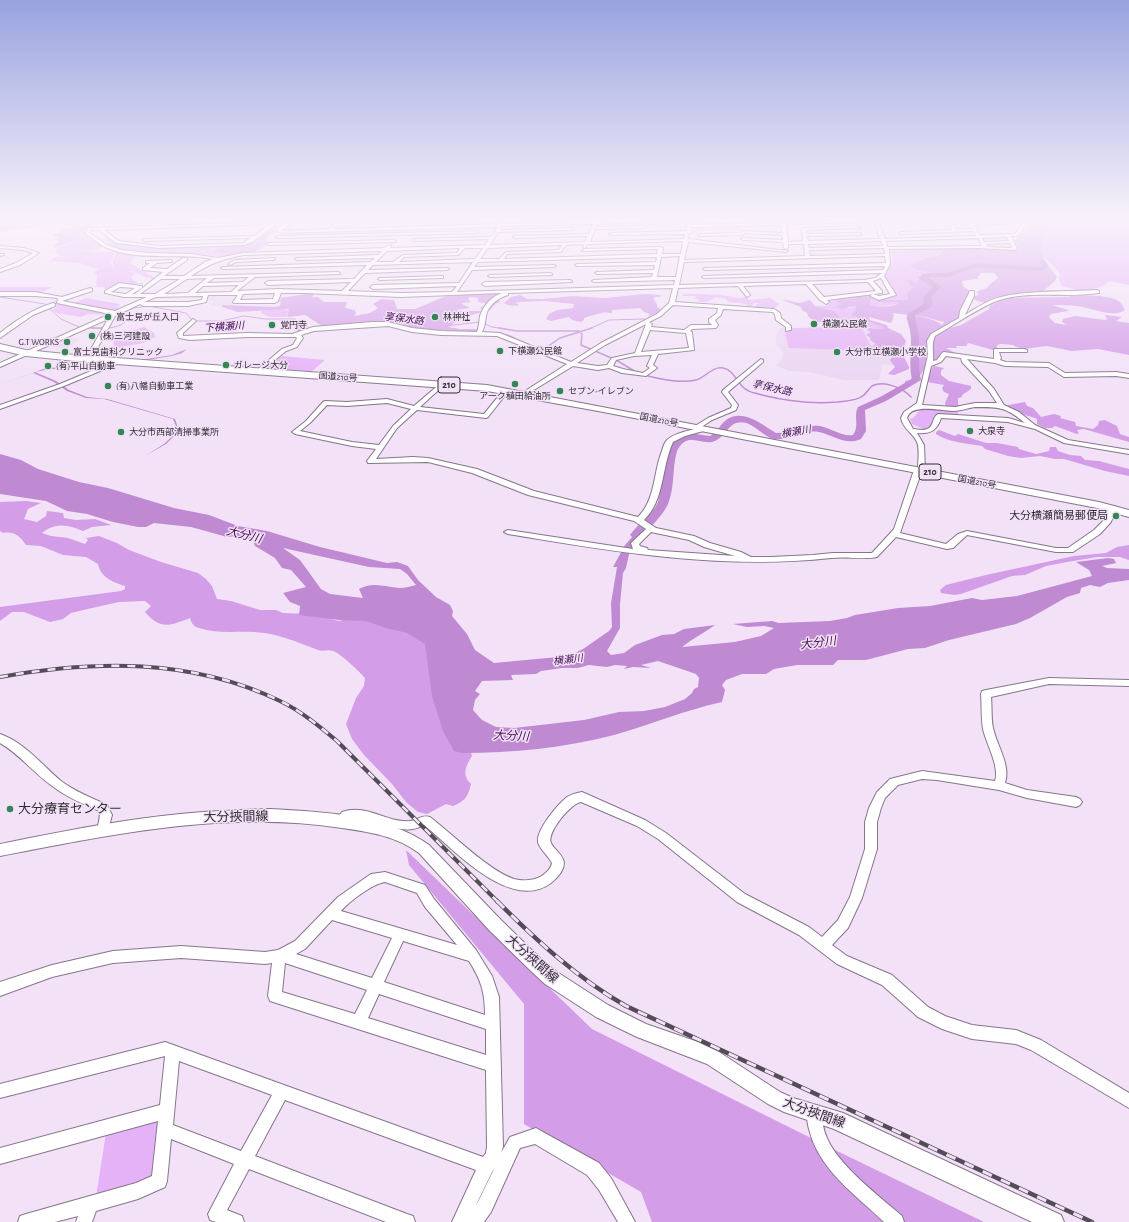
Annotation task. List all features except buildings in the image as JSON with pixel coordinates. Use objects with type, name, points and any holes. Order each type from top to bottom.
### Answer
[{"type":"highway","name":"国道210号","points":[[0,347],[22,355],[183,365],[487,388],[705,428],[1112,508],[1129,514]]},
{"type":"highway","name":"国道210号","points":[[0,352],[115,363],[183,365]]},
{"type":"main road","name":"大分挾間線","points":[[0,850],[174,819],[210,816],[292,816],[341,821],[391,832],[420,845],[495,925],[538,967],[585,1001],[643,1031],[708,1056],[725,1065],[774,1098],[790,1106],[836,1120],[1054,1222]]},
{"type":"street","points":[[134,296],[160,278],[185,277]]},
{"type":"street","points":[[0,364],[158,295],[186,277]]},
{"type":"street","points":[[189,294],[212,277]]},
{"type":"street","points":[[232,293],[251,277]]},
{"type":"street","points":[[257,292],[275,277]]},
{"type":"street","points":[[330,281],[334,277]]},
{"type":"street","points":[[344,292],[358,277]]},
{"type":"street","points":[[367,293],[380,279],[440,277]]},
{"type":"street","points":[[435,285],[441,277]]},
{"type":"street","points":[[454,293],[465,277]]},
{"type":"street","points":[[480,292],[489,277]]},
{"type":"street","points":[[546,282],[548,277]]},
{"type":"street","points":[[590,290],[595,277]]},
{"type":"street","points":[[704,277],[701,291],[743,290],[789,283],[869,280],[876,277]]},
{"type":"street","points":[[788,277],[789,283]]},
{"type":"street","points":[[867,293],[878,297],[892,296],[892,291],[884,277]]},
{"type":"street","points":[[485,284],[546,282],[571,278],[566,290]]},
{"type":"street","points":[[524,394],[606,342],[664,312],[672,303],[678,278],[594,281]]},
{"type":"street","points":[[268,283],[355,280]]},
{"type":"street","points":[[808,283],[824,301],[841,296],[880,292],[869,280]]},
{"type":"street","points":[[850,281],[860,293]]},
{"type":"street","points":[[829,282],[833,287]]},
{"type":"street","points":[[202,285],[244,283]]},
{"type":"street","points":[[373,287],[460,284]]},
{"type":"street","points":[[127,296],[140,287],[119,285],[107,292],[127,296],[279,291],[401,295],[702,286]]},
{"type":"street","points":[[0,294],[37,294],[60,297],[61,299],[90,290]]},
{"type":"street","points":[[242,292],[236,302],[275,301],[279,291]]},
{"type":"street","points":[[837,291],[841,296]]},
{"type":"street","points":[[478,334],[483,326],[483,316],[485,311],[496,297],[505,295],[508,292]]},
{"type":"street","points":[[962,318],[962,310],[971,298],[972,292]]},
{"type":"street","points":[[918,406],[931,355],[930,341],[932,336],[994,301],[1010,296],[1097,292]]},
{"type":"street","points":[[135,304],[192,304],[204,301],[206,293]]},
{"type":"street","points":[[61,299],[59,302],[61,303],[114,314]]},
{"type":"street","points":[[672,303],[774,311],[777,313],[778,319],[788,326],[788,330]]},
{"type":"street","points":[[0,336],[18,321],[41,308],[53,305]]},
{"type":"street","points":[[686,331],[691,327],[714,327],[715,325],[712,320],[719,314],[721,308]]},
{"type":"street","points":[[96,360],[94,348],[114,314]]},
{"type":"street","points":[[638,353],[640,344],[649,328],[650,320]]},
{"type":"street","points":[[193,321],[180,333],[182,337],[298,335],[313,329],[375,324],[389,324],[419,331],[503,335],[523,345],[537,349],[572,364],[598,368],[609,366],[622,371],[645,374],[654,368],[650,366],[656,353]]},
{"type":"street","points":[[609,366],[616,359],[638,353],[668,353],[692,349],[690,332],[649,328]]},
{"type":"street","points":[[259,371],[284,350],[296,345],[300,339],[298,335]]},
{"type":"street","points":[[996,361],[998,358],[996,351],[997,349],[1025,351]]},
{"type":"street","points":[[929,365],[939,361],[946,354],[964,358],[996,361],[1005,364],[1050,366],[1064,376],[1116,374],[1129,376]]},
{"type":"street","points":[[964,358],[964,361],[992,390],[1001,405]]},
{"type":"street","points":[[639,520],[648,512],[654,501],[660,468],[670,441],[676,436],[705,428],[713,418],[734,409],[735,405],[725,392],[726,390],[739,381],[761,361]]},
{"type":"street","points":[[0,407],[62,385],[115,363]]},
{"type":"street","points":[[442,384],[395,427],[371,461],[413,458],[474,471],[531,493],[639,520],[650,529],[691,538],[749,559]]},
{"type":"street","points":[[381,447],[340,442],[295,432],[307,423],[326,403],[345,404],[387,401],[416,409],[486,416],[504,393]]},
{"type":"street","points":[[508,532],[587,546],[658,554],[749,559],[795,559],[833,555],[876,554],[895,534],[919,470],[921,444],[905,422],[904,417],[906,413],[918,406],[955,409],[975,405],[1001,405],[1017,413],[1032,426]]},
{"type":"street","points":[[912,431],[926,433],[930,432],[938,421],[937,417],[939,416],[1005,420],[1032,426],[1066,442],[1129,452]]},
{"type":"street","points":[[895,534],[947,547],[951,546],[959,536],[967,533],[1068,551],[1097,532],[1107,523],[1112,508]]},
{"type":"street","points":[[650,529],[636,542],[635,546],[658,554]]},
{"type":"street","points":[[999,786],[1002,776],[1000,764],[988,728],[986,694],[1049,681],[1129,683]]},
{"type":"street","points":[[0,738],[17,748],[58,785],[103,808],[106,815],[103,831]]},
{"type":"street","points":[[823,945],[843,924],[856,898],[871,849],[871,822],[875,808],[881,795],[894,782],[922,775],[999,786],[1027,794],[1076,802]]},
{"type":"street","points":[[341,821],[346,815],[358,814],[410,827],[426,820],[494,875],[510,883],[531,886],[548,878],[557,866],[557,860],[543,842],[546,831],[570,800],[577,796],[582,797],[650,828],[676,846],[741,898],[804,931],[842,960],[887,980],[918,1008],[932,1017],[972,1032],[1016,1037],[1029,1042],[1129,1101]]},
{"type":"street","points":[[0,989],[52,971],[113,957],[181,952],[265,958],[281,956],[300,945],[329,913],[351,894],[371,880],[385,877],[421,889],[426,900],[473,956],[490,986],[492,997],[495,1146],[493,1157],[486,1166],[460,1222]]},
{"type":"street","points":[[329,913],[473,956]]},
{"type":"street","points":[[359,1022],[400,934]]},
{"type":"street","points":[[281,956],[493,1024]]},
{"type":"street","points":[[281,956],[275,996],[494,1065]]},
{"type":"street","points":[[0,1091],[165,1049],[486,1166]]},
{"type":"street","points":[[26,1222],[138,1191],[158,1181],[173,1052]]},
{"type":"street","points":[[236,1222],[216,1214],[282,1091]]},
{"type":"street","points":[[0,1156],[166,1111]]},
{"type":"street","points":[[814,1114],[815,1127],[825,1151],[860,1189],[896,1222]]},
{"type":"street","points":[[164,1129],[407,1222]]},
{"type":"street","points":[[475,1222],[485,1206],[515,1142],[536,1136],[593,1169],[605,1184],[627,1222]]},
{"type":"street","points":[[84,1222],[90,1204]]},
{"type":"shaded area","points":[[97,277],[132,277],[131,278],[138,283],[143,283],[116,284],[107,291],[104,287],[96,286]]},
{"type":"shaded area","points":[[148,277],[156,278],[151,281],[151,278]]},
{"type":"shaded area","points":[[885,277],[917,277],[916,278],[919,280],[916,285],[914,282],[908,300],[881,299],[881,303],[894,302],[898,304],[877,307],[870,305],[871,298],[858,297],[848,300],[841,300],[842,304],[836,308],[851,308],[855,306],[856,311],[851,315],[882,327],[883,329],[861,326],[870,345],[885,353],[874,353],[872,351],[789,348],[785,334],[792,328],[831,327],[853,324],[840,318],[838,314],[834,312],[836,310],[822,309],[814,306],[827,306],[828,302],[866,293],[878,299],[893,296],[892,288]]},
{"type":"shaded area","points":[[917,277],[978,277],[977,279],[962,281],[963,286],[971,292],[971,302],[962,307],[957,323],[942,330],[961,325],[1005,298],[1102,296],[1115,299],[1120,302],[1125,310],[1115,313],[1108,313],[1077,306],[1052,305],[1068,311],[1051,314],[1049,317],[1055,323],[1067,325],[1062,322],[1063,319],[1075,316],[1105,320],[1107,319],[1105,315],[1122,317],[1116,321],[1129,323],[1129,355],[1098,349],[1072,351],[1047,346],[1024,349],[1014,345],[1001,344],[997,345],[997,349],[993,350],[968,343],[966,346],[946,348],[959,355],[941,353],[934,362],[934,340],[926,340],[927,353],[925,366],[919,377],[914,381],[905,384],[905,381],[910,380],[914,375],[917,359],[916,343],[912,336],[906,317],[914,316],[925,318],[942,325],[944,322],[925,317],[893,313],[894,316],[891,323],[869,317],[870,320],[887,325],[888,328],[901,334],[906,341],[902,353],[909,369],[894,375],[888,374],[895,367],[890,360],[893,355],[874,347],[873,345],[876,344],[866,335],[871,332],[867,330],[869,328],[883,329],[882,327],[851,315],[855,311],[855,306],[841,309],[835,307],[842,304],[836,302],[838,300],[845,300],[865,295],[871,298],[870,305],[877,307],[898,304],[893,302],[882,303],[877,301],[881,299],[908,300],[907,294],[913,287],[906,280],[912,280],[916,284],[919,280]]},
{"type":"shaded area","points":[[997,277],[1057,277],[1055,281],[1043,291],[992,300],[985,303],[975,300],[974,297],[979,294],[977,293],[978,291],[987,288],[998,278]]},
{"type":"shaded area","points":[[1059,277],[1129,277],[1129,285],[1109,281],[1099,288],[1080,290],[1062,286],[1059,280]]},
{"type":"shaded area","points":[[0,287],[52,287],[41,293],[0,293]]},
{"type":"shaded area","points":[[313,293],[315,294],[312,297],[318,297],[324,302],[347,302],[345,308],[355,310],[356,314],[354,316],[370,313],[378,308],[373,304],[381,299],[394,300],[397,309],[415,309],[446,296],[509,293],[509,295],[496,299],[501,302],[497,303],[490,310],[479,308],[490,304],[478,302],[478,298],[470,297],[468,299],[471,302],[462,304],[470,308],[454,310],[482,311],[464,317],[448,327],[478,329],[479,331],[477,332],[419,329],[409,327],[401,323],[389,322],[322,326],[305,315],[288,317],[288,309],[238,312],[222,307],[222,305],[225,305],[275,307],[280,306],[281,302],[278,301],[281,300],[280,298]]},
{"type":"shaded area","points":[[239,294],[232,305],[211,306],[210,305],[214,301],[207,300],[208,295]]},
{"type":"shaded area","points":[[644,294],[661,295],[660,297],[654,297],[654,300],[657,307],[662,310],[648,317],[650,314],[644,312],[640,308],[612,310],[612,313],[595,314],[584,318],[581,322],[572,320],[569,317],[551,321],[546,319],[549,314],[557,310],[573,308],[574,304],[544,301],[519,302],[515,303],[519,305],[516,306],[504,303],[511,297],[520,295],[527,299],[543,299],[572,296],[605,298]]},
{"type":"shaded area","points":[[682,294],[713,294],[737,298],[746,297],[749,300],[770,298],[779,304],[773,310],[756,308],[755,306],[759,303],[754,303],[752,306],[749,306],[715,297],[712,300],[699,302],[698,299],[693,299],[697,296],[683,296]]},
{"type":"shaded area","points":[[86,298],[120,304],[116,311],[113,312],[72,304]]},
{"type":"shaded area","points":[[58,299],[55,303],[112,313],[107,315],[88,314],[81,317],[57,313],[53,310],[57,307],[56,305],[51,304]]},
{"type":"shaded area","points":[[780,299],[800,303],[810,300],[816,307],[836,311],[834,312],[838,314],[840,318],[853,324],[837,325],[818,322],[809,318],[807,313],[802,310],[801,307]]},
{"type":"shaded area","points":[[280,309],[289,310],[286,317],[270,317],[261,313],[261,311]]},
{"type":"shaded area","name":"大分市立横瀬小学校","points":[[857,323],[865,325],[872,334],[871,338],[889,350],[896,361],[895,366],[883,364],[879,380],[844,380],[809,372],[789,371],[776,365],[782,360],[783,352],[776,344],[776,337],[779,330],[784,326],[784,329],[789,330],[790,328],[826,328],[824,324]]},
{"type":"shaded area","points":[[144,327],[154,333],[155,337],[143,343],[116,348],[113,343],[116,338],[122,337],[122,340],[137,337],[137,333],[104,336],[127,332]]},
{"type":"shaded area","name":"G.T WORKS","points":[[68,338],[80,339],[69,348],[49,347]]},
{"type":"shaded area","points":[[282,356],[325,360],[311,372],[267,368]]},
{"type":"shaded area","points":[[934,366],[944,368],[941,371],[941,375],[949,381],[971,386],[971,389],[962,395],[962,397],[958,398],[958,405],[963,406],[964,410],[946,407],[945,403],[949,394],[944,392],[942,388],[944,385],[927,382],[930,370]]},
{"type":"shaded area","points":[[1025,402],[1027,406],[1033,408],[1041,417],[1054,414],[1061,416],[1060,418],[1075,422],[1076,426],[1093,429],[1098,425],[1099,421],[1105,420],[1117,426],[1120,434],[1129,437],[1129,442],[1084,429],[1077,430],[1079,433],[1077,434],[1055,426],[1052,428],[1045,428],[1037,424],[1037,419],[1003,406]]},
{"type":"shaded area","points":[[922,408],[955,410],[958,412],[958,416],[939,416],[929,431],[912,424],[910,419],[913,418]]},
{"type":"shaded area","points":[[939,430],[955,436],[958,434],[986,443],[997,443],[1018,447],[1019,449],[1036,454],[1049,451],[1050,447],[1056,447],[1058,451],[1070,455],[1081,456],[1085,460],[1099,461],[1129,469],[1129,476],[1105,471],[1064,459],[1040,456],[1021,458],[1008,456],[985,449],[982,446],[958,442],[941,437],[936,434]]},
{"type":"shaded area","points":[[26,501],[41,503],[28,509],[24,519],[37,522],[46,516],[47,511],[63,513],[64,518],[76,520],[95,519],[111,525],[92,527],[83,531],[67,526],[57,526],[52,527],[42,533],[51,536],[68,538],[85,544],[88,540],[86,538],[99,536],[117,543],[129,550],[161,562],[198,573],[212,586],[217,599],[231,601],[260,610],[276,610],[283,613],[309,614],[339,621],[349,618],[374,619],[423,638],[472,756],[466,771],[466,777],[471,784],[469,792],[465,798],[453,806],[446,804],[427,814],[418,812],[406,802],[392,784],[364,755],[352,739],[346,724],[356,698],[364,686],[365,678],[336,652],[329,650],[320,651],[287,638],[271,634],[206,630],[194,626],[190,618],[176,623],[166,625],[161,624],[156,622],[145,612],[151,606],[145,601],[119,602],[71,613],[63,619],[50,622],[24,612],[12,612],[0,621],[0,607],[121,591],[125,589],[125,586],[108,579],[102,573],[98,564],[86,557],[63,555],[41,546],[26,545],[16,535],[3,533],[0,531],[0,502]]},
{"type":"shaded area","points":[[1129,545],[1129,560],[1120,557],[1097,557],[1046,566],[1025,575],[1012,576],[961,594],[954,595],[941,593],[940,590],[946,585],[986,575],[1074,556],[1106,553],[1117,547]]},
{"type":"shaded area","points":[[406,850],[592,1029],[837,1151],[984,1222],[652,1222],[641,1192],[524,1124],[524,1004],[409,865]]},
{"type":"shaded area","points":[[158,1120],[152,1176],[144,1183],[96,1197],[106,1133]]},
{"type":"water","points":[[187,349],[182,353],[172,356],[85,370],[72,368],[51,369],[35,372],[46,368],[74,367],[89,368],[172,355]]},
{"type":"water","points":[[35,372],[56,381],[69,390],[87,397],[107,399],[175,419],[179,431],[166,444],[145,456],[164,444],[178,431],[173,419],[104,399],[86,398],[67,391],[54,382],[33,373],[0,385]]},
{"type":"water","name":"大分川","points":[[0,454],[21,460],[38,469],[79,482],[108,488],[174,508],[209,515],[238,526],[267,531],[320,547],[387,563],[397,562],[408,566],[418,580],[436,597],[450,605],[453,611],[452,616],[467,634],[475,650],[494,663],[569,656],[583,649],[609,631],[612,627],[611,603],[617,567],[613,567],[625,545],[642,526],[647,528],[636,537],[630,550],[626,568],[623,573],[620,604],[620,628],[607,651],[611,655],[624,653],[635,645],[662,635],[674,634],[684,629],[715,625],[682,647],[735,642],[761,636],[774,628],[764,626],[747,627],[733,624],[772,621],[779,623],[830,621],[898,608],[930,606],[972,598],[982,600],[1017,596],[1092,576],[1089,570],[1076,562],[1108,558],[1114,559],[1116,563],[1102,566],[1107,568],[1129,569],[1129,580],[1108,583],[1100,587],[1090,585],[1081,588],[1080,593],[1067,597],[1030,618],[1016,624],[949,640],[925,648],[908,649],[866,660],[838,660],[833,665],[797,665],[774,669],[766,674],[742,674],[726,680],[722,685],[725,690],[722,702],[595,740],[538,749],[462,753],[454,751],[443,731],[432,696],[425,644],[407,633],[366,621],[339,620],[299,615],[300,606],[290,602],[283,593],[306,587],[291,570],[282,568],[275,558],[255,546],[253,540],[236,536],[227,537],[191,527],[154,523],[146,527],[138,527],[113,522],[87,514],[67,511],[46,501],[0,494]],"holes":[[[283,548],[369,567],[400,569],[407,574],[416,585],[400,588],[369,585],[359,589],[363,598],[330,594],[321,589],[300,560]],[[658,661],[696,674],[699,678],[698,687],[694,689],[685,699],[665,707],[644,711],[619,712],[584,720],[514,728],[496,727],[482,720],[473,710],[475,700],[480,694],[475,691],[482,681],[513,680],[511,675],[536,674],[541,671],[562,668],[578,668],[589,665],[607,667],[615,665],[627,666],[624,669],[633,667],[651,668],[641,665]]]},
{"type":"waterway","name":"横瀬川","points":[[636,535],[655,516],[661,507],[665,495],[668,468],[672,451],[681,440],[691,437],[707,439],[714,438],[729,423],[737,420],[745,420],[756,424],[771,435],[775,436],[788,435],[804,430],[820,429],[844,438],[849,439],[857,437],[860,434],[862,427],[861,409],[883,399],[917,380],[915,372],[916,359],[914,329],[911,322],[911,314],[927,306],[929,303],[927,297],[937,287],[924,277]]},
{"type":"waterway","name":"享保水路","points":[[0,297],[45,304],[61,319],[81,328]]},
{"type":"waterway","name":"享保水路","points":[[86,328],[108,328],[118,326],[127,320],[122,316],[123,313],[134,308],[149,306],[186,313],[192,320],[197,321],[221,321],[244,316],[265,319],[295,319],[296,320],[293,323],[298,329]]},
{"type":"waterway","name":"享保水路","points":[[589,329],[609,320],[644,319]]},
{"type":"waterway","name":"享保水路","points":[[445,326],[480,322],[499,328]]},
{"type":"waterway","name":"享保水路","points":[[499,328],[506,329]]},
{"type":"waterway","name":"享保水路","points":[[499,328],[517,331],[580,332]]},
{"type":"waterway","name":"下横瀬川","points":[[298,329],[302,331]]},
{"type":"waterway","name":"享保水路","points":[[580,332],[589,329]]},
{"type":"waterway","name":"享保水路","points":[[530,346],[542,348],[547,347],[560,338],[580,332]]},
{"type":"waterway","name":"享保水路","points":[[580,332],[582,334],[581,345],[616,360],[636,372]]},
{"type":"waterway","name":"享保水路","points":[[501,334],[510,336],[519,341]]},
{"type":"waterway","name":"享保水路","points":[[644,375],[670,380],[690,381],[699,379],[712,370],[723,368],[727,369],[741,385],[750,392],[799,402],[828,403],[853,400],[863,396],[872,386],[877,384],[888,384],[898,388],[911,397]]},
{"type":"railway","points":[[0,677],[36,671],[71,668],[142,666],[177,670],[212,677],[246,687],[280,701],[303,714],[337,741],[497,901]]},
{"type":"railway","points":[[497,901],[558,958],[574,971],[626,1006],[1092,1222]]},
{"type":"place","name":"富士見が丘入口","points":[[108,317]]},
{"type":"place","name":"林神社","points":[[435,317]]},
{"type":"place","name":"横瀬公民館","points":[[814,324]]},
{"type":"place","name":"覚円寺","points":[[272,325]]},
{"type":"place","name":"(株)三河建設","points":[[92,336]]},
{"type":"place","name":"G.T WORKS","points":[[67,342]]},
{"type":"place","name":"下横瀬公民館","points":[[500,351]]},
{"type":"place","name":"富士見歯科クリニック","points":[[65,352]]},
{"type":"place","name":"大分市立横瀬小学校","points":[[837,352]]},
{"type":"place","name":"ガレージ大分","points":[[226,365]]},
{"type":"place","name":"(有)平山自動車","points":[[48,366]]},
{"type":"place","name":"アーク稙田給油所","points":[[515,384]]},
{"type":"place","name":"(有)八幡自動車工業","points":[[108,386]]},
{"type":"place","name":"セブン-イレブン","points":[[560,391]]},
{"type":"place","name":"大泉寺","points":[[970,431]]},
{"type":"place","name":"大分市西部清掃事業所","points":[[121,432]]},
{"type":"place","name":"大分横瀬簡易郵便局","points":[[1116,516]]},
{"type":"place","name":"大分療育センター","points":[[10,809]]}]
